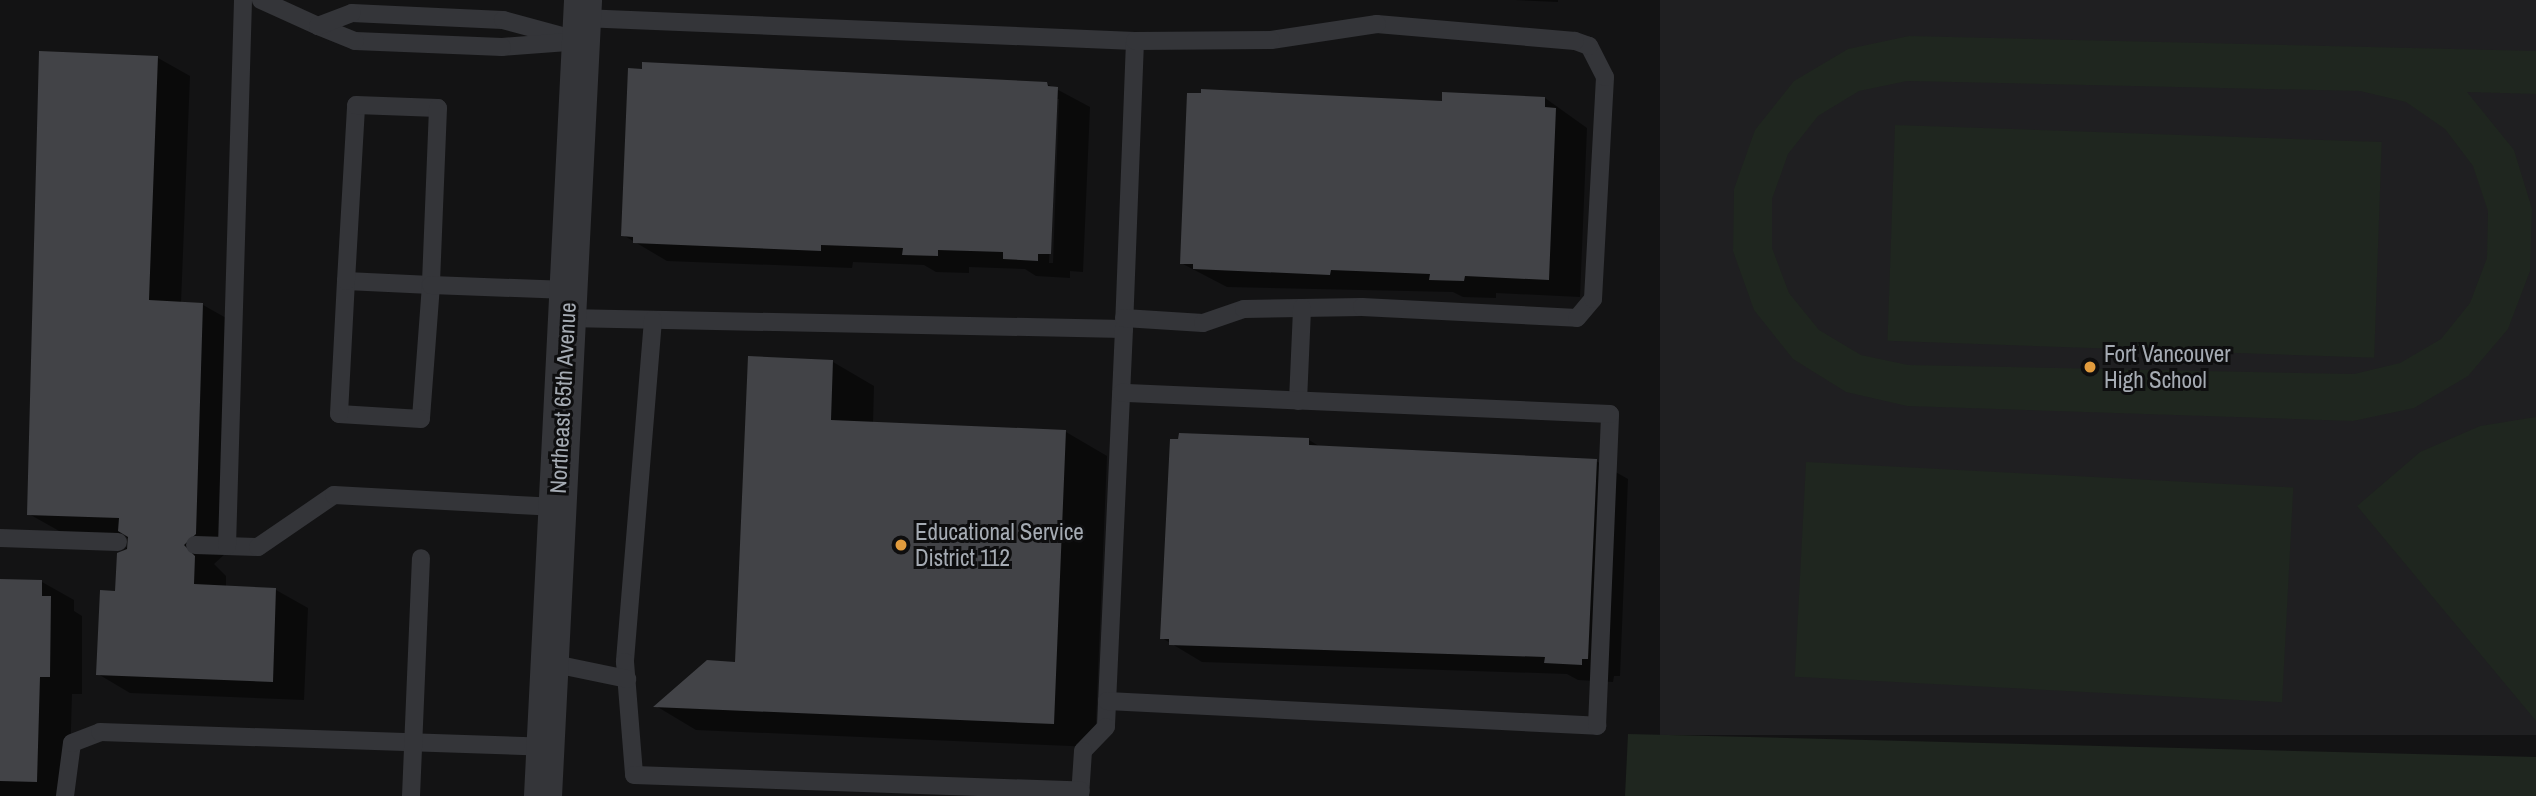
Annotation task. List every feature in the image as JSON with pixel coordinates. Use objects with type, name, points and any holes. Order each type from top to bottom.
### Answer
[{"type":"street","name":"Northeast 65th Avenue","points":[[543,796],[582,19]]},
{"type":"lane","points":[[227,546],[243,0]]},
{"type":"lane","points":[[261,0],[355,41],[502,47],[582,19]]},
{"type":"lane","points":[[318,26],[352,13],[503,20],[582,19],[1135,41],[1271,40],[1377,24],[1575,41],[1589,46],[1605,77],[1593,299],[1577,318],[1302,308],[1244,309],[1203,323],[653,320],[568,304],[430,285],[346,281]]},
{"type":"lane","points":[[653,320],[627,679],[634,775],[1080,794],[1083,751],[1106,727],[1135,41]]},
{"type":"lane","points":[[356,104],[438,108],[430,285],[421,419],[339,414],[356,104]]},
{"type":"lane","points":[[1298,401],[1302,308]]},
{"type":"lane","points":[[1107,701],[1597,726],[1610,414],[1121,393]]},
{"type":"lane","points":[[195,545],[258,547],[334,495],[557,507]]},
{"type":"lane","points":[[0,538],[118,542]]},
{"type":"lane","points":[[411,796],[421,558]]},
{"type":"lane","points":[[550,663],[627,679]]},
{"type":"lane","points":[[65,796],[72,743],[100,732],[545,747]]},
{"type":"shaded area","name":"Fort Vancouver High School","points":[[1660,0],[2536,0],[2536,735],[1660,735]]},
{"type":"shaded area","points":[[1909,36],[2536,51],[2536,94],[2467,92],[2514,150],[2532,209],[2530,271],[2508,329],[2468,376],[2414,408],[2353,421],[1907,406],[1846,392],[1793,359],[1754,310],[1733,251],[1734,189],[1755,130],[1794,81],[1848,49]],"holes":[[[1907,81],[2360,91],[2406,102],[2445,129],[2473,166],[2488,211],[2487,258],[2470,303],[2441,339],[2400,363],[2354,374],[1908,365],[1861,355],[1819,330],[1789,293],[1772,248],[1772,199],[1788,154],[1818,116],[1859,91]]]},
{"type":"shaded area","points":[[1895,125],[2382,142],[2374,358],[1887,341]]},
{"type":"shaded area","points":[[2536,417],[2536,721],[2357,506],[2420,452],[2480,426]]},
{"type":"shaded area","points":[[1806,462],[2293,488],[2282,702],[1795,677]]},
{"type":"shaded area","points":[[1628,734],[2536,757],[2536,796],[1625,796]]},
{"type":"building","points":[[39,51],[158,56],[149,300],[203,303],[196,534],[184,545],[195,556],[194,584],[276,588],[273,682],[96,675],[100,590],[115,591],[117,553],[127,549],[128,537],[118,531],[119,518],[27,515]]},
{"type":"building","points":[[642,62],[1047,82],[1048,86],[1058,87],[1051,254],[1038,254],[1038,261],[1003,259],[1003,252],[938,250],[938,256],[902,255],[903,248],[821,245],[821,251],[633,243],[633,237],[621,236],[628,68],[642,69]]},
{"type":"building","points":[[1201,89],[1442,101],[1442,92],[1545,97],[1545,107],[1556,108],[1549,280],[1465,276],[1464,281],[1429,280],[1430,274],[1331,270],[1330,275],[1193,269],[1193,264],[1180,264],[1187,93],[1201,93]]},
{"type":"building","name":"Educational Service District 112","points":[[748,356],[833,360],[831,420],[1066,430],[1054,724],[653,707],[707,660],[735,662]]},
{"type":"building","points":[[1179,433],[1309,438],[1309,445],[1597,459],[1588,659],[1582,659],[1582,665],[1544,663],[1545,657],[1169,645],[1169,639],[1160,639],[1170,439],[1178,439]]},
{"type":"building","points":[[0,579],[42,580],[42,596],[51,596],[50,677],[40,677],[37,782],[0,781]]},
{"type":"place","name":"Fort Vancouver High School","points":[[2090,367]]},
{"type":"place","name":"Educational Service District 112","points":[[901,545]]}]
